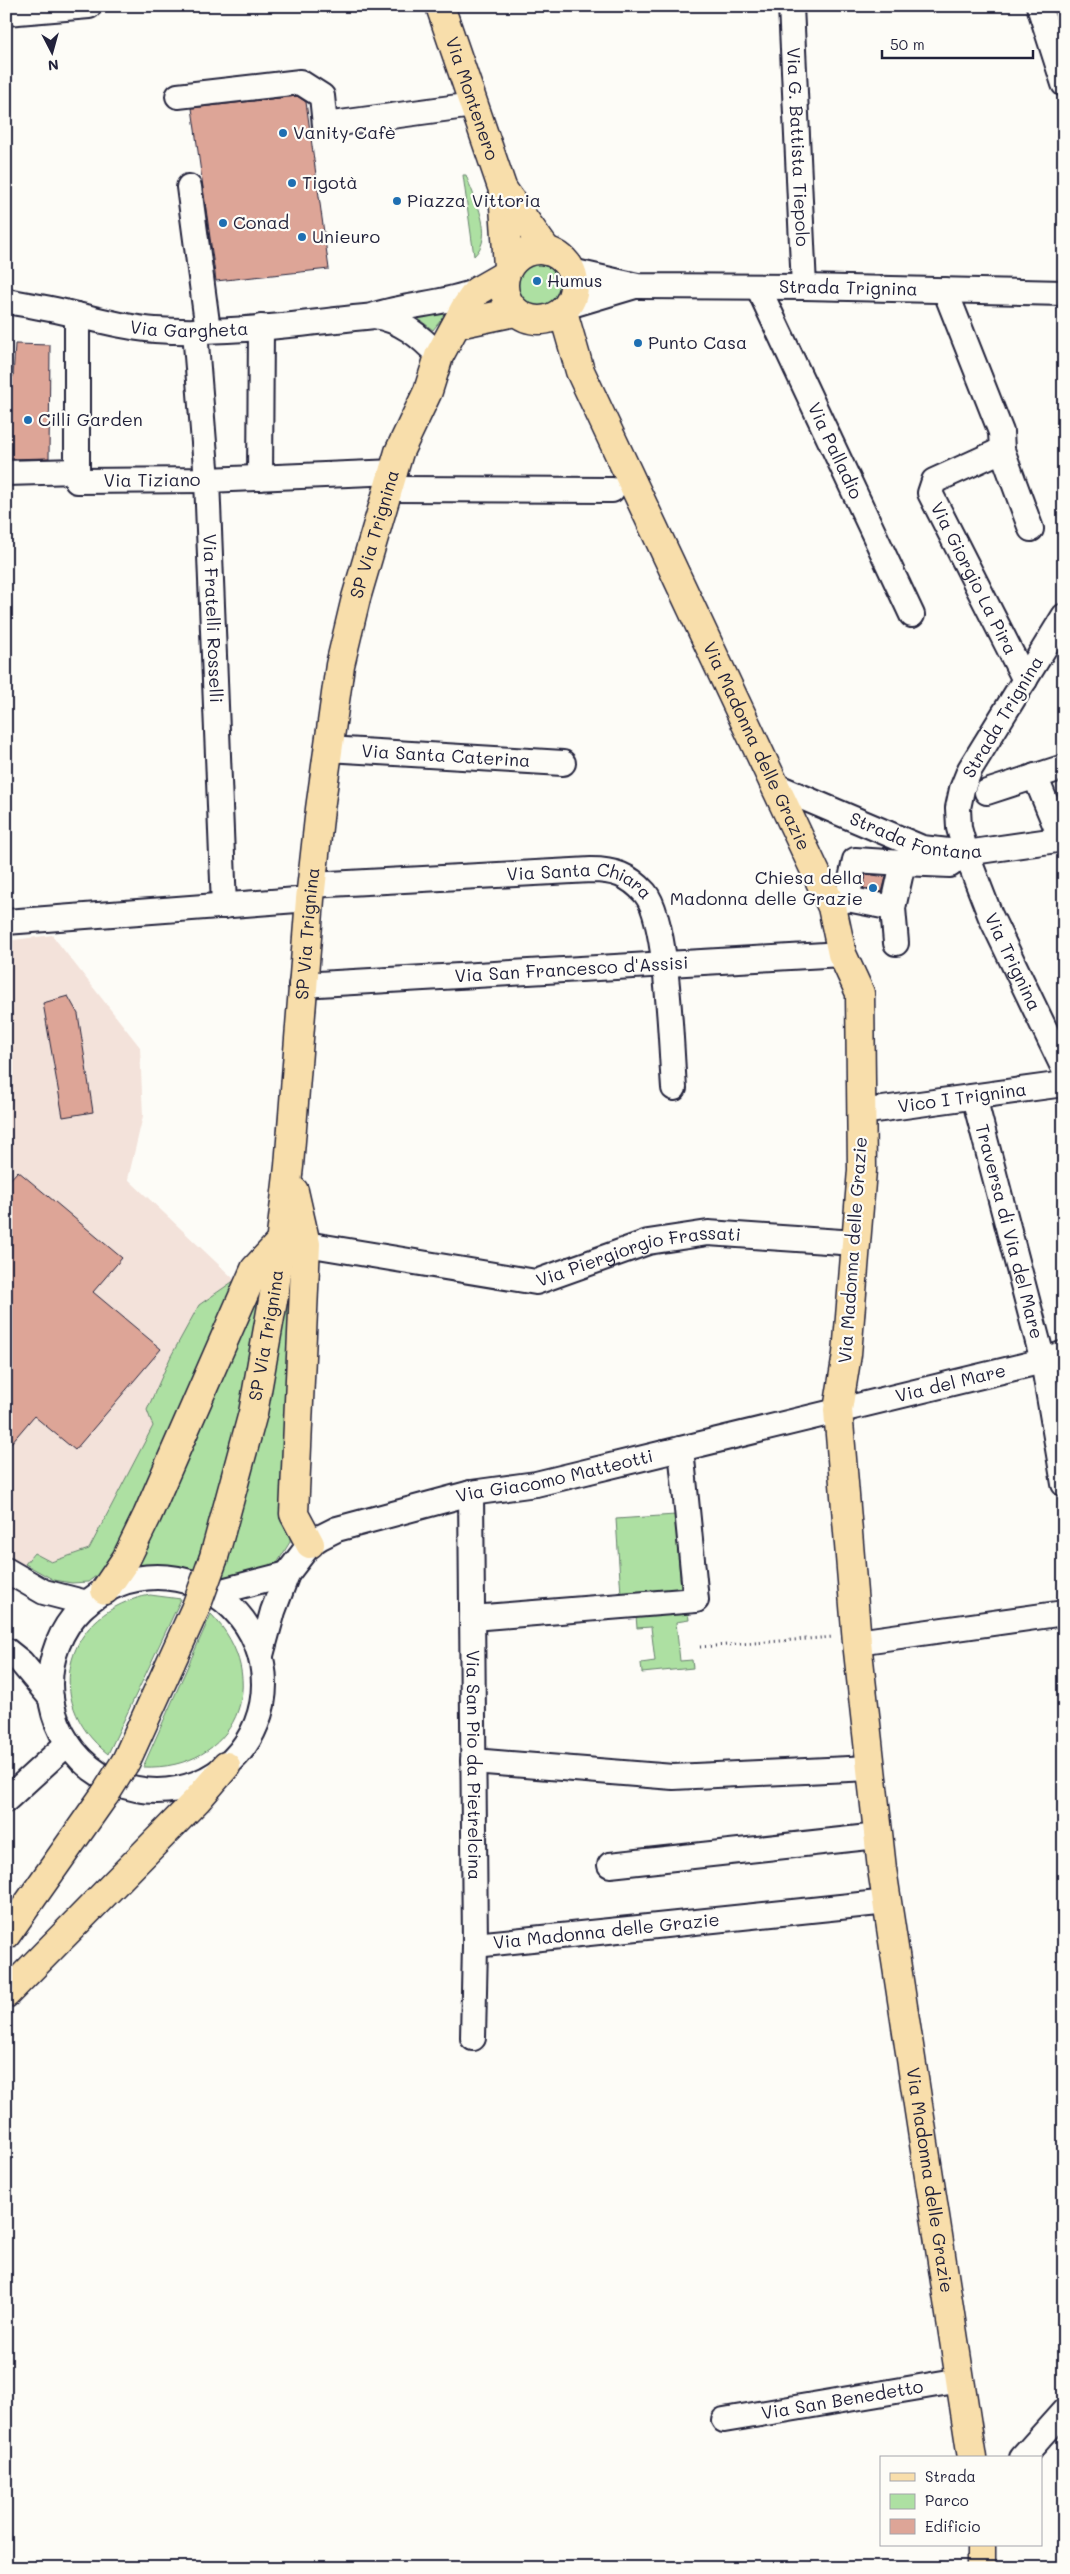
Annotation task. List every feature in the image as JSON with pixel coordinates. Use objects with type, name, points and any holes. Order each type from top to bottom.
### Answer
[{"type":"main road","name":"Via Montenero","points":[[440,6],[503,190]]},
{"type":"main road","points":[[503,190],[547,251],[561,258],[571,271],[575,282],[574,294],[558,313],[528,319],[515,312],[505,295],[507,271],[503,190]]},
{"type":"main road","points":[[477,291],[507,271],[525,252],[547,251]]},
{"type":"main road","name":"SP Via Trignina","points":[[205,1600],[214,1557],[253,1413],[275,1290],[293,1243],[289,1166],[301,985],[310,892],[340,665],[356,598],[399,452],[428,390],[440,356],[465,308],[477,291]]},
{"type":"main road","points":[[458,324],[515,312]]},
{"type":"main road","name":"Via Madonna delle Grazie","points":[[558,313],[580,371],[776,786],[840,903],[842,954],[860,993],[862,1170],[847,1354],[838,1410],[857,1639],[878,1836],[972,2456]]},
{"type":"main road","points":[[293,1243],[294,1514],[310,1544]]},
{"type":"main road","points":[[96,1596],[126,1559],[147,1516],[255,1269],[293,1243]]},
{"type":"main road","points":[[6,1935],[106,1793],[126,1761],[205,1600]]},
{"type":"main road","points":[[6,1994],[197,1800],[226,1766]]},
{"type":"main road","points":[[981,2546],[981,2568]]},
{"type":"street","points":[[6,13],[89,6]]},
{"type":"street","name":"Via G. Battista Tiepolo","points":[[791,6],[804,287]]},
{"type":"street","points":[[1039,6],[1064,84]]},
{"type":"street","points":[[178,96],[300,82],[322,96],[326,125],[473,105]]},
{"type":"street","name":"Via Fratelli Rosselli","points":[[189,187],[202,331],[224,906]]},
{"type":"street","name":"Strada Trignina","points":[[571,271],[637,286],[804,287],[1062,294]]},
{"type":"street","name":"Strada Trignina","points":[[558,313],[637,286]]},
{"type":"street","name":"Via Palladio","points":[[758,287],[912,615]]},
{"type":"street","points":[[945,290],[1001,432],[1002,450],[1031,529]]},
{"type":"street","points":[[374,316],[397,308],[455,299],[477,291]]},
{"type":"street","name":"Via Gargheta","points":[[8,307],[77,314],[119,326],[155,330],[202,331],[261,328],[374,316]]},
{"type":"street","points":[[6,473],[77,471],[77,314]]},
{"type":"street","points":[[374,316],[388,318],[401,324],[440,356]]},
{"type":"street","points":[[260,478],[261,328]]},
{"type":"street","name":"Via Giorgio La Pira","points":[[1002,450],[934,481],[930,493],[1025,680]]},
{"type":"street","name":"Via Tiziano","points":[[77,471],[77,481],[260,478],[612,490]]},
{"type":"street","name":"Strada Trignina","points":[[966,853],[959,828],[958,808],[962,789],[970,769],[1025,680],[1053,649],[1064,616]]},
{"type":"street","name":"Via Santa Caterina","points":[[328,749],[563,764]]},
{"type":"street","points":[[987,792],[1064,767]]},
{"type":"street","points":[[1035,776],[1063,839]]},
{"type":"street","name":"Strada Fontana","points":[[776,786],[922,848],[966,853],[1063,839]]},
{"type":"street","points":[[893,908],[840,903],[855,860],[955,865],[966,853]]},
{"type":"street","name":"Via Trignina","points":[[966,853],[990,915],[1064,1069]]},
{"type":"street","points":[[896,943],[893,908],[903,863]]},
{"type":"street","name":"Via Santa Chiara","points":[[6,922],[224,906],[310,892],[612,870],[628,877],[646,894],[656,916],[664,965],[674,1088]]},
{"type":"street","name":"Via San Francesco d'Assisi","points":[[301,985],[842,954]]},
{"type":"street","name":"Vico I Trignina","points":[[861,1112],[1064,1084]]},
{"type":"street","name":"Traversa di Via del Mare","points":[[974,1097],[1054,1357],[1064,1484]]},
{"type":"street","name":"Via Piergiorgio Frassati","points":[[293,1243],[536,1282],[648,1242],[708,1232],[856,1243]]},
{"type":"street","name":"Via del Mare","points":[[838,1410],[1054,1357]]},
{"type":"street","name":"Via Giacomo Matteotti","points":[[261,1655],[273,1610],[287,1574],[310,1544],[337,1529],[471,1493],[536,1484],[838,1410]]},
{"type":"street","points":[[472,1618],[696,1600],[681,1449]]},
{"type":"street","name":"Via San Pio da Pietrelcina","points":[[471,1493],[475,1944],[473,2038]]},
{"type":"street","points":[[6,1570],[44,1592],[96,1596]]},
{"type":"street","points":[[205,1600],[287,1574]]},
{"type":"street","points":[[160,1577],[197,1584],[205,1600],[243,1619],[254,1636],[261,1655],[264,1675],[264,1695],[260,1715],[241,1751],[226,1766],[210,1777],[192,1785],[152,1791],[113,1781],[96,1771],[80,1758],[68,1743],[57,1722],[51,1698],[50,1677],[53,1656],[61,1636],[72,1618],[96,1596],[141,1578],[160,1577]]},
{"type":"street","points":[[857,1639],[1064,1613]]},
{"type":"street","points":[[6,1650],[21,1662],[51,1698]]},
{"type":"street","points":[[6,1800],[68,1743]]},
{"type":"street","points":[[473,1761],[673,1777],[871,1768]]},
{"type":"street","points":[[610,1865],[878,1836]]},
{"type":"street","name":"Via Madonna delle Grazie","points":[[475,1944],[888,1902]]},
{"type":"street","name":"Via San Benedetto","points":[[724,2420],[961,2380]]},
{"type":"street","points":[[1024,2456],[1064,2410]]},
{"type":"path","points":[[700,1648],[857,1639]]},
{"type":"shaded area","points":[[52,935],[140,1047],[143,1116],[128,1179],[235,1280],[199,1305],[171,1356],[153,1426],[89,1549],[51,1562],[33,1553],[6,1601],[6,941]]},
{"type":"green space","points":[[463,175],[466,175],[474,195],[483,227],[483,238],[474,256]]},
{"type":"green space","points":[[537,263],[545,263],[554,267],[560,273],[564,286],[560,299],[554,305],[545,309],[537,309],[528,305],[522,299],[518,290],[518,282],[522,273],[528,267]]},
{"type":"green space","points":[[449,310],[433,330],[412,314]]},
{"type":"green space","points":[[235,1280],[298,1296],[290,1542],[273,1570],[226,1583],[191,1570],[160,1569],[101,1572],[88,1582],[72,1583],[54,1580],[25,1564],[34,1553],[51,1562],[89,1549],[153,1426],[147,1410],[171,1356],[199,1305]]},
{"type":"green space","points":[[675,1515],[681,1590],[621,1595],[616,1519]]},
{"type":"green space","points":[[150,1595],[181,1599],[108,1754],[87,1732],[74,1708],[69,1684],[72,1660],[82,1638],[98,1619],[121,1604]]},
{"type":"green space","points":[[688,1611],[689,1620],[676,1622],[680,1661],[692,1660],[693,1668],[642,1673],[641,1663],[655,1661],[651,1627],[637,1628],[636,1616]]},
{"type":"green space","points":[[211,1614],[230,1640],[240,1666],[242,1692],[236,1717],[222,1738],[201,1754],[175,1764],[143,1767]]},
{"type":"building","points":[[297,96],[306,102],[329,269],[216,281],[192,108]]},
{"type":"building","name":"Cilli Garden","points":[[15,344],[50,345],[49,458],[6,459],[6,376],[13,377]]},
{"type":"building","points":[[866,874],[886,877],[882,892],[863,888]]},
{"type":"building","points":[[68,996],[78,1014],[93,1112],[63,1117],[43,1003]]},
{"type":"building","points":[[18,1171],[122,1258],[93,1292],[161,1349],[75,1450],[34,1416],[6,1449],[6,1184]]},
{"type":"place","name":"Vanity Cafè","points":[[283,133]]},
{"type":"place","name":"Tigotà","points":[[292,183]]},
{"type":"place","name":"Piazza Vittoria","points":[[397,201]]},
{"type":"place","name":"Conad","points":[[223,223]]},
{"type":"place","name":"Unieuro","points":[[302,237]]},
{"type":"place","name":"Humus","points":[[537,281]]},
{"type":"place","name":"Punto Casa","points":[[638,343]]},
{"type":"place","name":"Cilli Garden","points":[[28,420]]},
{"type":"place","name":"Chiesa della Madonna delle Grazie","points":[[873,888]]}]
